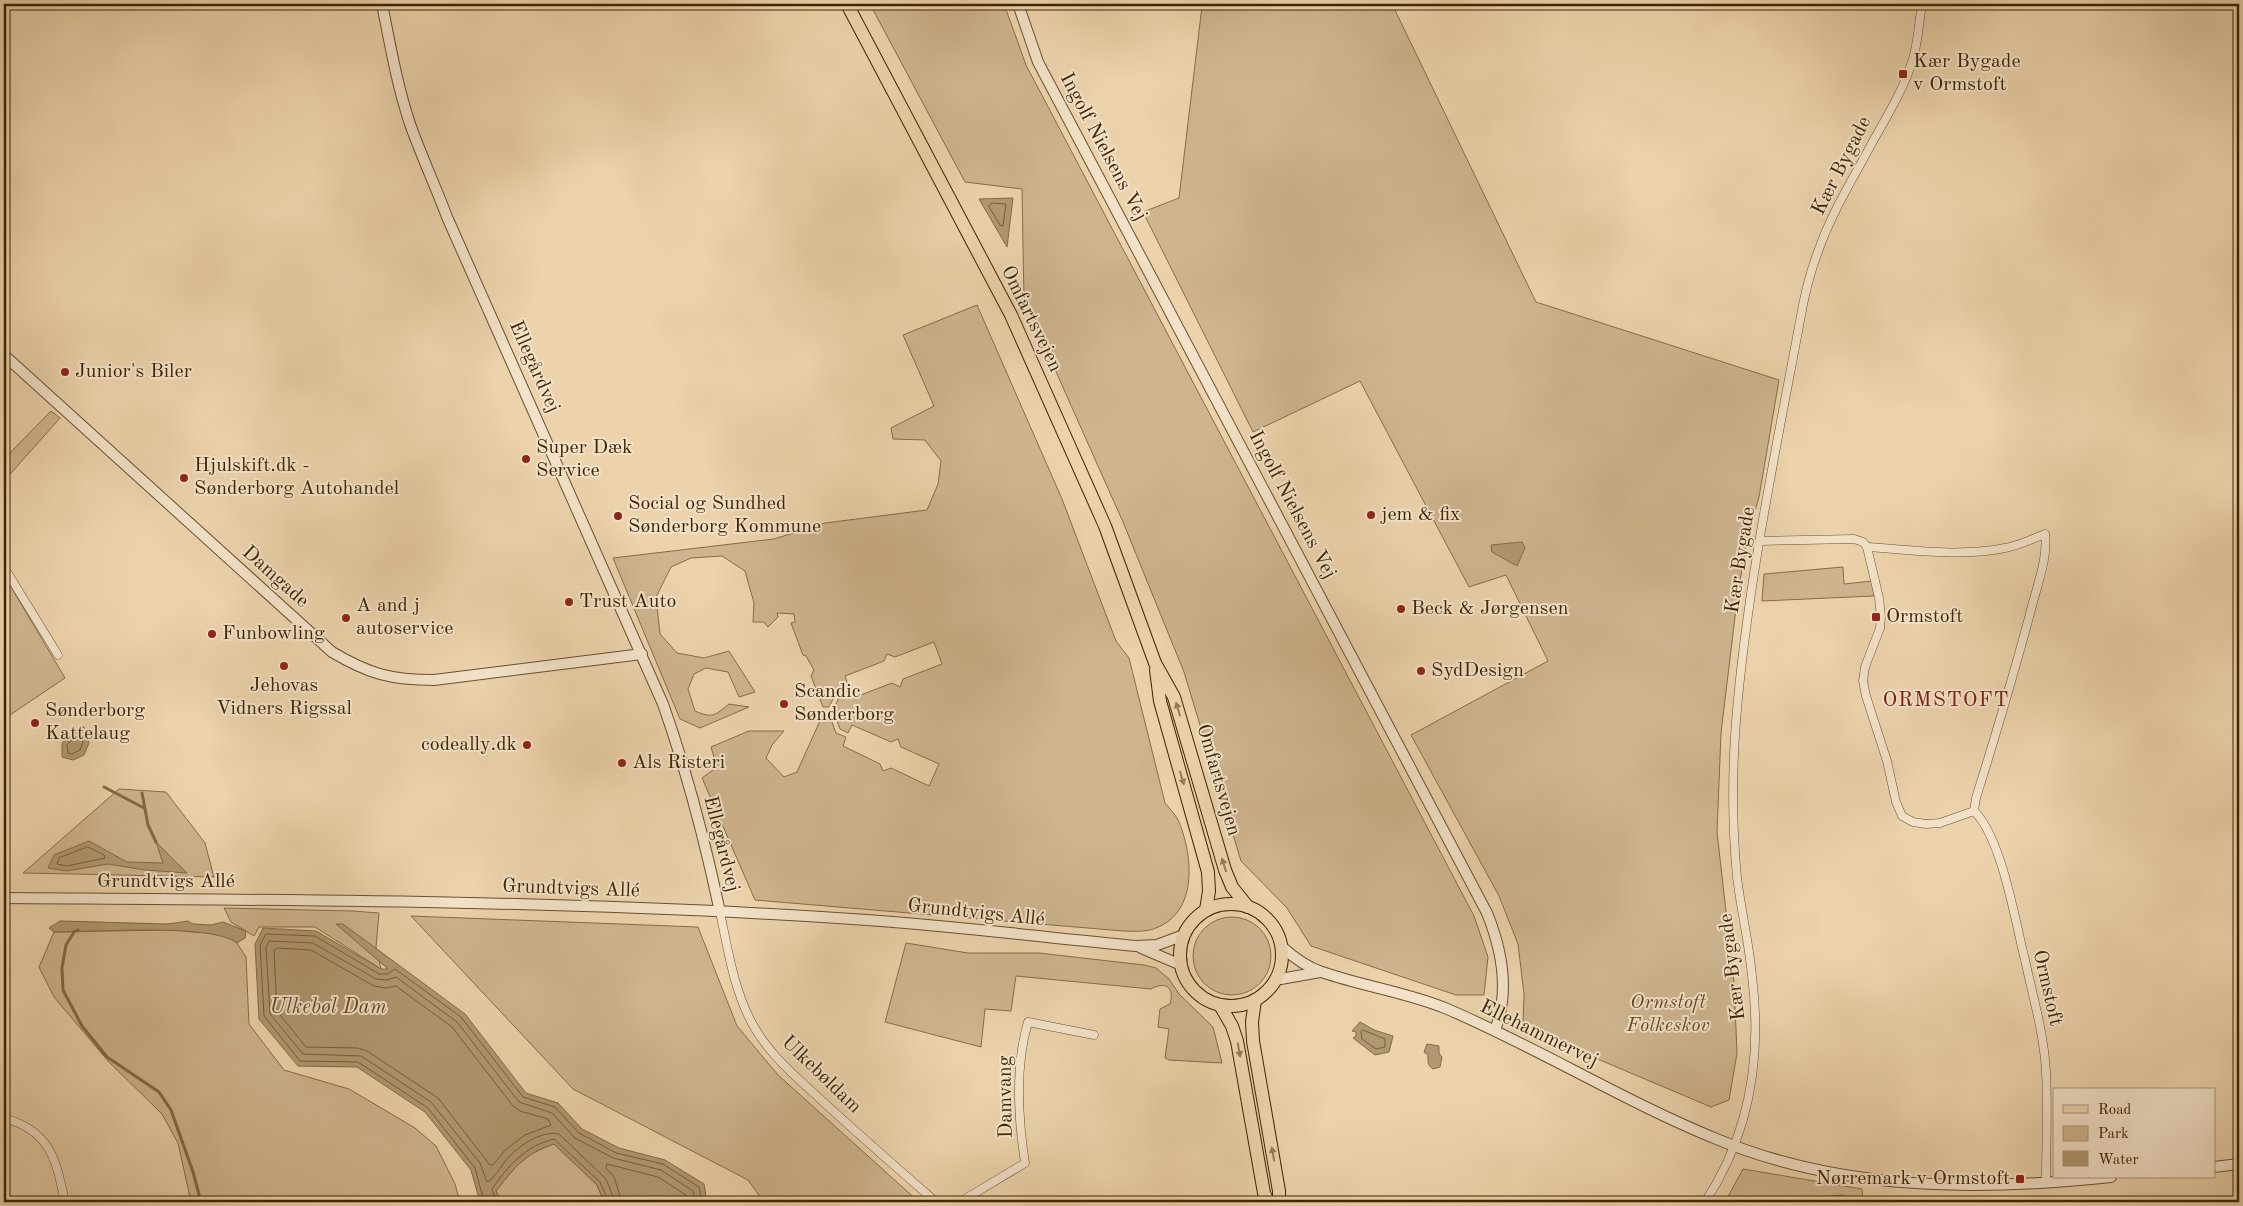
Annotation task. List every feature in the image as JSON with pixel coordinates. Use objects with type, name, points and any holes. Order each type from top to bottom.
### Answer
[{"type":"main road","name":"Omfartsvejen","points":[[847,4],[1011,315],[1105,526],[1155,662],[1174,698],[1225,870],[1232,887],[1248,907]]},
{"type":"main road","name":"Omfartsvejen","points":[[1155,662],[1160,700],[1208,872],[1209,891],[1206,910]]},
{"type":"main road","points":[[1231,904],[1248,907],[1262,914],[1272,925],[1281,946],[1282,960],[1275,980],[1270,988],[1255,1000],[1238,1006],[1220,1005],[1204,999],[1192,988],[1181,965],[1180,948],[1184,935],[1191,923],[1206,910],[1231,904]]},
{"type":"main road","points":[[1255,1000],[1252,1022],[1253,1041],[1279,1191],[1279,1202]]},
{"type":"main road","points":[[1220,1005],[1232,1026],[1237,1042],[1264,1193],[1268,1202]]},
{"type":"street","name":"Ellegårdvej","points":[[382,4],[399,84],[410,123],[423,157],[447,217],[642,654],[679,749],[706,847],[720,912]]},
{"type":"street","name":"Ingolf Nielsens Vej","points":[[1018,4],[1038,62],[1487,913],[1498,938],[1503,966],[1502,1002],[1495,1030]]},
{"type":"street","name":"Kær Bygade","points":[[1705,1202],[1722,1176],[1735,1146],[1743,1120],[1754,1069],[1756,1026],[1753,976],[1737,876],[1733,788],[1736,722],[1744,646],[1760,541],[1805,294],[1819,248],[1903,84],[1914,57],[1922,4]]},
{"type":"street","name":"Damgade","points":[[4,355],[332,652],[356,666],[403,680],[434,680],[642,654]]},
{"type":"street","points":[[1760,541],[1854,539],[1863,542],[1867,547],[1879,598],[1881,616],[1880,628],[1865,667],[1866,696],[1887,761],[1896,802],[1902,816],[1913,822],[1926,824],[1940,823],[1974,811],[1976,798],[2015,671],[2041,570],[2046,545],[2045,534],[2007,548],[1985,551],[1928,552],[1867,547]]},
{"type":"street","points":[[4,566],[58,655]]},
{"type":"street","name":"Ormstoft","points":[[1974,811],[1988,829],[2007,884],[2042,1037],[2046,1072],[2046,1182]]},
{"type":"street","name":"Grundtvigs Allé","points":[[4,898],[403,900],[720,912],[854,919],[1136,946],[1157,945],[1184,935]]},
{"type":"street","name":"Ulkebøldam","points":[[720,912],[739,991],[753,1025],[768,1047],[782,1064],[936,1202]]},
{"type":"street","name":"Grundtvigs Allé","points":[[1136,946],[1181,965]]},
{"type":"street","name":"Ellehammervej","points":[[1281,946],[1294,957],[1321,972],[1378,986],[1425,1002],[1495,1030],[1640,1105],[1735,1146],[1787,1163],[1838,1175],[1893,1182],[1970,1185],[2098,1178]]},
{"type":"street","name":"Ellehammervej","points":[[1275,980],[1321,972]]},
{"type":"street","name":"Damvang","points":[[960,1202],[1025,1163],[1019,1127],[1021,1045],[1028,1022],[1094,1035]]},
{"type":"street","points":[[4,1118],[23,1125],[40,1137],[56,1161],[65,1202]]},
{"type":"street","points":[[2216,1167],[2239,1164]]},
{"type":"green space","points":[[870,4],[1004,4],[1026,65],[1474,916],[1488,957],[1484,995],[1456,995],[1311,946],[1287,908],[1241,861],[1184,672],[1123,522],[1024,300],[1022,189],[965,182]]},
{"type":"green space","name":"Ormstoft Folkeskov","points":[[1194,4],[1392,4],[1536,302],[1779,380],[1759,497],[1746,544],[1737,600],[1721,733],[1717,832],[1734,982],[1737,1053],[1729,1100],[1711,1107],[1600,1060],[1523,1023],[1524,994],[1518,944],[1499,896],[1411,735],[1548,661],[1506,575],[1469,587],[1360,381],[1253,432],[1143,212],[1179,198],[1202,6]]},
{"type":"green space","points":[[977,305],[1062,499],[1116,641],[1129,658],[1165,803],[1178,819],[1184,837],[1189,869],[1188,885],[1184,900],[1177,913],[1166,923],[1150,930],[1123,931],[755,900],[702,778],[717,767],[711,747],[749,731],[784,731],[772,745],[766,758],[784,777],[797,772],[823,714],[829,714],[836,733],[846,737],[843,746],[880,764],[883,771],[891,768],[929,786],[939,764],[901,747],[898,739],[891,742],[852,725],[848,733],[840,729],[833,711],[841,693],[849,690],[853,698],[892,683],[900,687],[903,679],[942,664],[934,642],[895,657],[887,654],[884,661],[845,676],[848,685],[838,689],[829,707],[823,707],[811,676],[814,670],[806,656],[803,655],[791,623],[795,622],[794,614],[777,613],[778,617],[768,627],[764,622],[753,622],[754,603],[745,571],[722,556],[691,558],[671,567],[656,597],[660,634],[677,653],[704,658],[729,651],[755,692],[739,697],[728,672],[706,668],[694,674],[688,689],[695,711],[706,715],[714,715],[729,704],[749,707],[700,728],[680,719],[613,558],[774,539],[825,523],[927,510],[938,484],[941,461],[925,440],[893,439],[891,428],[934,406],[903,335]]},
{"type":"green space","points":[[51,411],[60,418],[4,481],[4,459]]},
{"type":"green space","points":[[1843,567],[1844,584],[1872,581],[1874,596],[1762,601],[1764,574]]},
{"type":"green space","points":[[4,575],[65,678],[4,719]]},
{"type":"green space","points":[[119,789],[166,792],[205,843],[214,877],[23,873]]},
{"type":"green space","points":[[224,908],[379,913],[376,947],[381,969],[315,927],[259,927],[254,936],[231,922]]},
{"type":"green space","points":[[411,916],[698,927],[737,1026],[778,1075],[919,1202],[764,1202],[748,1180],[573,1089]]},
{"type":"green space","points":[[1224,917],[1240,917],[1254,923],[1265,934],[1271,948],[1271,964],[1265,978],[1254,989],[1240,995],[1224,995],[1210,989],[1199,978],[1193,964],[1193,948],[1199,934],[1210,923]]},
{"type":"green space","points":[[170,930],[219,934],[230,937],[237,943],[246,957],[249,1024],[284,1070],[349,1089],[415,1128],[436,1146],[455,1184],[460,1202],[191,1202],[178,1143],[162,1114],[108,1061],[54,997],[39,967],[54,932]]},
{"type":"green space","points":[[906,943],[968,953],[1039,953],[1156,968],[1169,979],[1179,994],[1213,1027],[1222,1063],[1169,1060],[1165,1058],[1169,1029],[1158,1027],[1160,1009],[1170,1004],[1171,993],[1168,987],[1164,986],[1151,989],[1016,976],[1011,1011],[985,1009],[981,1047],[885,1022]]},
{"type":"green space","points":[[554,1144],[597,1185],[604,1202],[501,1202],[496,1191],[515,1168],[535,1152]]},
{"type":"green space","points":[[1743,1169],[1862,1189],[1863,1202],[1845,1202],[1843,1195],[1754,1202],[1725,1202]]},
{"type":"water","points":[[1013,198],[1007,247],[979,199]]},
{"type":"water","points":[[1522,542],[1525,548],[1517,566],[1492,552],[1491,545]]},
{"type":"water","points":[[81,726],[84,727],[89,743],[84,755],[73,760],[62,757],[62,743]]},
{"type":"water","points":[[89,841],[127,862],[163,863],[156,842],[187,873],[145,870],[108,864],[67,871],[48,868],[54,855]]},
{"type":"water","points":[[60,921],[168,924],[188,921],[193,924],[211,925],[223,922],[246,931],[245,938],[237,943],[223,937],[178,931],[54,932],[49,928]]},
{"type":"water","name":"Ulkebøl Dam","points":[[336,924],[343,924],[465,1014],[526,1093],[558,1103],[582,1129],[619,1148],[665,1160],[704,1184],[707,1202],[604,1202],[597,1185],[554,1144],[535,1152],[515,1168],[496,1191],[501,1202],[480,1202],[471,1170],[425,1112],[357,1067],[298,1066],[259,1019],[255,944],[263,928],[316,931],[381,969],[388,969]]},
{"type":"water","points":[[1360,1022],[1374,1030],[1393,1036],[1389,1052],[1375,1055],[1353,1038],[1356,1036],[1356,1032],[1352,1031]]},
{"type":"water","points":[[1427,1044],[1439,1046],[1439,1053],[1442,1057],[1440,1067],[1433,1069],[1429,1065],[1428,1055],[1424,1052]]},
{"type":"waterway","points":[[104,787],[144,808]]},
{"type":"waterway","points":[[142,793],[148,825],[156,842]]},
{"type":"waterway","points":[[78,930],[74,932],[66,945],[62,968],[63,990],[82,1026],[107,1057],[159,1092],[171,1110],[193,1172],[201,1202]]},
{"type":"place","name":"Kær Bygade v Ormstoft","points":[[1903,74]]},
{"type":"place","name":"Junior's Biler","points":[[65,372]]},
{"type":"place","name":"Super Dæk Service","points":[[526,459]]},
{"type":"place","name":"Hjulskift.dk - Sønderborg Autohandel","points":[[184,478]]},
{"type":"place","name":"jem & fix","points":[[1371,515]]},
{"type":"place","name":"Social og Sundhed Sønderborg Kommune","points":[[618,516]]},
{"type":"place","name":"Trust Auto","points":[[569,602]]},
{"type":"place","name":"Beck & Jørgensen","points":[[1401,609]]},
{"type":"place","name":"Ormstoft","points":[[1876,617]]},
{"type":"place","name":"A and j autoservice","points":[[346,618]]},
{"type":"place","name":"Funbowling","points":[[212,634]]},
{"type":"place","name":"Jehovas Vidners Rigssal","points":[[284,666]]},
{"type":"place","name":"SydDesign","points":[[1421,671]]},
{"type":"place","name":"Scandic Sønderborg","points":[[784,704]]},
{"type":"place","name":"Sønderborg Kattelaug","points":[[35,723]]},
{"type":"place","name":"codeally.dk","points":[[527,745]]},
{"type":"place","name":"Als Risteri","points":[[622,763]]},
{"type":"place","name":"Nørremark v Ormstoft","points":[[2020,1179]]},
{"type":"district","name":"ORMSTOFT","points":[[1946,700]]}]
